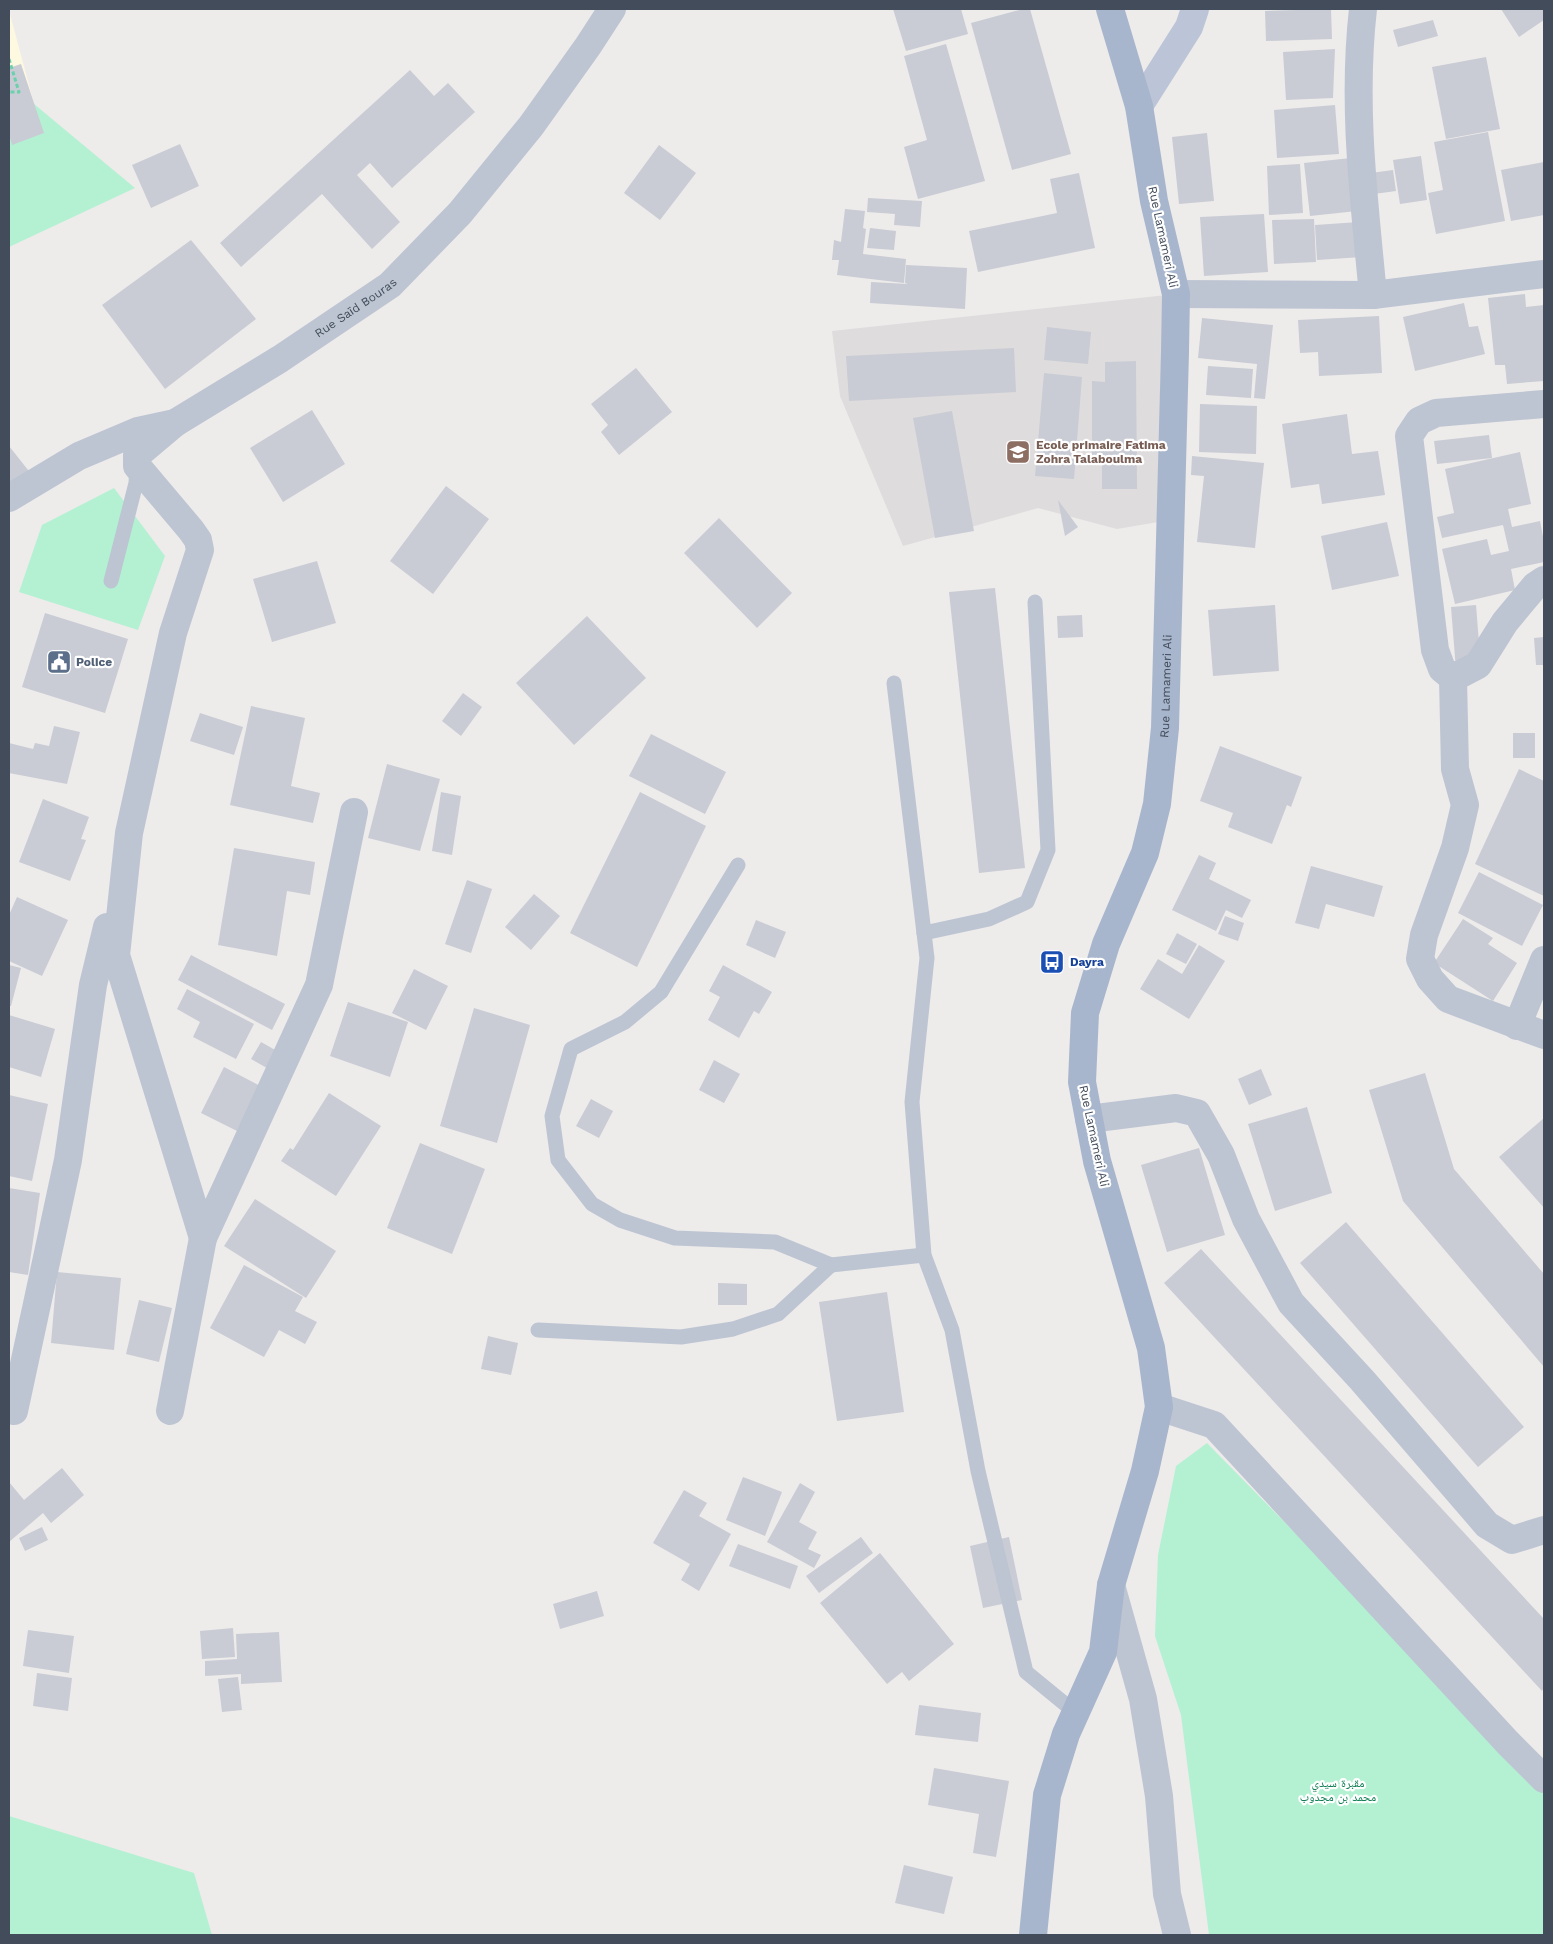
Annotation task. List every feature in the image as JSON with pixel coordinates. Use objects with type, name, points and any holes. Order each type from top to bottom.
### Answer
[{"type":"main road","name":"Rue Lamameri Ali","points":[[1110,9],[1139,106],[1154,201],[1176,294],[1165,728],[1157,804],[1145,853],[1106,944],[1085,1013],[1082,1082],[1097,1162],[1151,1348],[1159,1407]]},
{"type":"main road","points":[[1033,1935],[1047,1795],[1066,1734],[1103,1652],[1111,1585],[1145,1471],[1159,1407]]},
{"type":"street","name":"Rue Saïd Bouras","points":[[9,498],[79,456],[138,431],[175,423],[280,359],[390,285],[460,213],[519,140],[588,46],[612,9]]},
{"type":"street","points":[[1139,106],[1189,27],[1196,9]]},
{"type":"street","points":[[1363,9],[1358,53],[1357,123],[1373,295]]},
{"type":"street","points":[[1176,294],[1373,295],[1544,274]]},
{"type":"street","points":[[1544,404],[1436,413],[1419,421],[1409,436],[1435,650],[1442,669],[1453,678],[1455,768],[1465,805],[1455,848],[1424,935],[1420,959],[1430,979],[1448,999],[1544,1035]]},
{"type":"street","points":[[14,1411],[68,1160],[93,985],[173,633],[200,550],[198,540],[191,530],[136,466],[137,455],[175,423]]},
{"type":"street","points":[[1453,678],[1478,665],[1505,622],[1535,586],[1544,580]]},
{"type":"street","points":[[170,1411],[203,1238],[319,985],[354,812]]},
{"type":"street","points":[[129,833],[116,956],[203,1238]]},
{"type":"street","points":[[1517,1026],[1544,960]]},
{"type":"street","points":[[1089,1119],[1176,1108],[1197,1113],[1221,1155],[1246,1218],[1290,1303],[1362,1380],[1487,1525],[1512,1540],[1544,1530]]},
{"type":"street","points":[[1159,1407],[1214,1425],[1501,1736],[1544,1779]]},
{"type":"street","points":[[1111,1585],[1143,1699],[1159,1796],[1167,1894],[1178,1935]]},
{"type":"lane","points":[[111,581],[136,483],[136,466]]},
{"type":"lane","points":[[924,932],[989,919],[1027,902],[1048,850],[1035,602]]},
{"type":"lane","points":[[894,683],[927,958],[912,1102],[924,1255],[952,1330],[978,1471],[1026,1672],[1076,1712]]},
{"type":"lane","points":[[738,865],[661,992],[625,1022],[571,1049],[552,1116],[558,1160],[592,1204],[620,1220],[675,1238],[775,1242],[831,1265],[924,1255]]},
{"type":"lane","points":[[538,1330],[681,1337],[733,1329],[778,1314],[831,1265]]},
{"type":"path","points":[[9,59],[18,92],[9,92]]},
{"type":"shaded area","points":[[9,10],[34,104],[9,110]]},
{"type":"shaded area","name":"Ecole primaire Fatima Zohra Talaboulma","points":[[1176,294],[1170,520],[1117,529],[1038,508],[903,546],[840,396],[832,331]]},
{"type":"green space","points":[[34,104],[135,188],[9,247],[9,110]]},
{"type":"green space","points":[[114,488],[165,556],[138,630],[19,592],[42,525]]},
{"type":"green space","name":"مقبرة سيدي محمد بن مجدوب","points":[[1207,1443],[1544,1787],[1544,1935],[1209,1935],[1181,1715],[1155,1636],[1158,1555],[1176,1466]]},
{"type":"green space","points":[[9,1816],[194,1873],[212,1935],[9,1935]]},
{"type":"building","points":[[893,9],[961,9],[968,34],[906,51]]},
{"type":"building","points":[[1023,9],[1030,9],[1071,154],[1012,170],[971,23]]},
{"type":"building","points":[[1331,9],[1332,39],[1266,41],[1265,11]]},
{"type":"building","points":[[1501,9],[1544,9],[1544,20],[1519,37]]},
{"type":"building","points":[[1433,20],[1438,36],[1398,47],[1393,30]]},
{"type":"building","points":[[946,44],[985,181],[918,199],[904,147],[927,140],[904,56]]},
{"type":"building","points":[[1335,49],[1333,98],[1286,100],[1283,52]]},
{"type":"building","points":[[1486,57],[1500,129],[1446,139],[1432,67]]},
{"type":"building","points":[[21,64],[44,133],[12,145],[9,134],[9,68]]},
{"type":"building","points":[[410,70],[434,96],[448,83],[475,112],[392,188],[370,163],[357,175],[400,222],[372,249],[322,194],[241,267],[220,243]]},
{"type":"building","points":[[1335,105],[1339,154],[1277,158],[1274,110]]},
{"type":"building","points":[[1488,132],[1505,221],[1436,234],[1428,193],[1443,190],[1434,142]]},
{"type":"building","points":[[1207,133],[1214,201],[1179,204],[1172,137]]},
{"type":"building","points":[[180,144],[199,186],[151,208],[132,165]]},
{"type":"building","points":[[659,145],[696,173],[660,220],[624,193]]},
{"type":"building","points":[[1421,156],[1427,200],[1400,204],[1393,160]]},
{"type":"building","points":[[1351,158],[1357,211],[1310,216],[1304,163]]},
{"type":"building","points":[[1544,162],[1544,215],[1511,221],[1501,170]]},
{"type":"building","points":[[1300,164],[1303,213],[1269,215],[1267,166]]},
{"type":"building","points":[[1393,170],[1396,191],[1374,194],[1371,173]]},
{"type":"building","points":[[1079,173],[1095,248],[978,272],[969,231],[1057,213],[1050,179]]},
{"type":"building","points":[[868,198],[922,201],[920,227],[894,225],[895,214],[867,212]]},
{"type":"building","points":[[845,209],[865,211],[863,228],[866,229],[863,254],[906,259],[904,283],[837,275],[839,260],[832,260],[834,240],[841,242]]},
{"type":"building","points":[[1264,214],[1268,272],[1204,276],[1200,217]]},
{"type":"building","points":[[1314,219],[1316,262],[1274,264],[1272,220]]},
{"type":"building","points":[[1359,222],[1362,257],[1317,260],[1315,225]]},
{"type":"building","points":[[870,228],[896,231],[894,250],[867,248]]},
{"type":"building","points":[[191,240],[256,319],[165,389],[102,305]]},
{"type":"building","points":[[906,265],[967,268],[965,309],[870,303],[871,282],[908,284],[905,283]]},
{"type":"building","points":[[1525,294],[1526,307],[1544,305],[1544,381],[1507,384],[1505,365],[1495,365],[1488,298]]},
{"type":"building","points":[[1464,303],[1469,327],[1478,326],[1485,354],[1415,371],[1403,317]]},
{"type":"building","points":[[1379,316],[1382,373],[1319,376],[1318,352],[1300,353],[1298,320]]},
{"type":"building","points":[[1202,318],[1273,325],[1265,399],[1254,398],[1257,364],[1198,358]]},
{"type":"building","points":[[1047,327],[1091,332],[1088,364],[1044,360]]},
{"type":"building","points":[[1014,348],[1016,392],[849,401],[846,356]]},
{"type":"building","points":[[1136,361],[1137,489],[1102,489],[1102,462],[1092,462],[1092,381],[1105,382],[1105,362]]},
{"type":"building","points":[[1208,366],[1253,369],[1251,398],[1206,395]]},
{"type":"building","points":[[636,368],[672,412],[619,455],[601,432],[608,425],[591,404]]},
{"type":"building","points":[[1044,373],[1082,377],[1074,479],[1035,476]]},
{"type":"building","points":[[1200,404],[1257,406],[1256,454],[1199,452]]},
{"type":"building","points":[[312,410],[345,464],[283,502],[250,448]]},
{"type":"building","points":[[952,411],[974,531],[935,538],[913,418]]},
{"type":"building","points":[[1347,414],[1352,454],[1378,451],[1385,495],[1322,504],[1319,484],[1291,488],[1282,424]]},
{"type":"building","points":[[1489,435],[1492,458],[1437,464],[1434,441]]},
{"type":"building","points":[[9,446],[32,475],[9,494]]},
{"type":"building","points":[[1520,452],[1531,504],[1508,509],[1512,527],[1540,521],[1544,542],[1544,562],[1511,569],[1515,590],[1455,604],[1442,549],[1487,539],[1491,555],[1509,551],[1503,525],[1442,538],[1437,517],[1454,513],[1445,469]]},
{"type":"building","points":[[1192,456],[1264,463],[1255,548],[1197,542],[1204,476],[1191,475]]},
{"type":"building","points":[[446,486],[489,519],[433,594],[390,561]]},
{"type":"building","points":[[1058,500],[1078,527],[1065,536]]},
{"type":"building","points":[[719,518],[792,593],[757,628],[684,553]]},
{"type":"building","points":[[1387,522],[1399,576],[1332,590],[1321,536]]},
{"type":"building","points":[[317,561],[336,623],[272,642],[253,579]]},
{"type":"building","points":[[995,588],[1025,868],[979,873],[949,592]]},
{"type":"building","points":[[1275,605],[1279,671],[1213,676],[1208,610]]},
{"type":"building","points":[[1476,605],[1481,668],[1456,670],[1451,607]]},
{"type":"building","points":[[45,613],[128,639],[105,713],[22,687]]},
{"type":"building","points":[[1082,615],[1083,637],[1058,638],[1057,616]]},
{"type":"building","points":[[587,616],[646,678],[574,745],[516,683]]},
{"type":"building","points":[[1544,637],[1544,665],[1536,665],[1534,638]]},
{"type":"building","points":[[463,693],[482,707],[461,736],[442,721]]},
{"type":"building","points":[[251,706],[305,718],[291,786],[320,793],[313,823],[230,805]]},
{"type":"building","points":[[200,713],[243,727],[234,755],[190,741]]},
{"type":"building","points":[[54,726],[80,732],[67,784],[9,773],[9,743],[33,749],[35,743],[49,746]]},
{"type":"building","points":[[1513,733],[1535,733],[1535,758],[1513,758]]},
{"type":"building","points":[[651,734],[726,772],[705,814],[629,776]]},
{"type":"building","points":[[1220,746],[1302,777],[1291,807],[1287,805],[1272,844],[1228,827],[1233,813],[1200,801]]},
{"type":"building","points":[[387,764],[440,779],[420,851],[368,838]]},
{"type":"building","points":[[1519,769],[1544,781],[1544,896],[1475,864]]},
{"type":"building","points":[[441,792],[461,796],[452,855],[432,851]]},
{"type":"building","points":[[640,792],[706,826],[637,967],[570,933]]},
{"type":"building","points":[[43,799],[89,817],[81,839],[86,840],[70,881],[19,862]]},
{"type":"building","points":[[234,848],[315,862],[310,895],[287,891],[277,956],[218,945]]},
{"type":"building","points":[[1199,855],[1216,863],[1209,879],[1251,900],[1242,918],[1226,910],[1216,931],[1172,910]]},
{"type":"building","points":[[1311,866],[1383,886],[1374,917],[1326,904],[1319,929],[1295,923]]},
{"type":"building","points":[[1479,872],[1543,905],[1522,946],[1458,913]]},
{"type":"building","points":[[467,880],[492,889],[471,953],[445,944]]},
{"type":"building","points":[[534,894],[560,916],[531,950],[505,927]]},
{"type":"building","points":[[17,897],[68,920],[42,976],[9,961],[9,915]]},
{"type":"building","points":[[1225,916],[1244,923],[1238,941],[1218,934]]},
{"type":"building","points":[[1463,919],[1493,938],[1488,944],[1517,963],[1493,1001],[1434,963]]},
{"type":"building","points":[[756,920],[786,932],[775,958],[746,945]]},
{"type":"building","points":[[1177,933],[1197,944],[1186,964],[1166,954]]},
{"type":"building","points":[[1199,945],[1225,961],[1189,1019],[1140,989],[1158,959],[1182,974]]},
{"type":"building","points":[[191,955],[285,1004],[272,1030],[178,980]]},
{"type":"building","points":[[9,965],[21,968],[11,1006],[9,1006]]},
{"type":"building","points":[[723,965],[772,992],[759,1014],[754,1011],[739,1038],[708,1020],[720,997],[709,991]]},
{"type":"building","points":[[414,969],[448,986],[426,1030],[392,1013]]},
{"type":"building","points":[[187,989],[254,1024],[236,1059],[193,1037],[200,1022],[177,1009]]},
{"type":"building","points":[[348,1002],[408,1022],[390,1077],[330,1056]]},
{"type":"building","points":[[474,1008],[530,1025],[497,1143],[440,1126]]},
{"type":"building","points":[[9,1015],[55,1029],[41,1077],[9,1067]]},
{"type":"building","points":[[261,1042],[284,1055],[274,1072],[251,1059]]},
{"type":"building","points":[[714,1060],[740,1074],[724,1103],[699,1090]]},
{"type":"building","points":[[224,1067],[268,1090],[245,1135],[201,1113]]},
{"type":"building","points":[[1261,1069],[1272,1095],[1249,1105],[1238,1079]]},
{"type":"building","points":[[1425,1073],[1454,1169],[1544,1274],[1544,1367],[1403,1201],[1369,1090]]},
{"type":"building","points":[[329,1093],[381,1126],[336,1196],[281,1161],[290,1148],[293,1150]]},
{"type":"building","points":[[9,1095],[48,1104],[32,1181],[9,1176]]},
{"type":"building","points":[[591,1099],[613,1111],[599,1138],[576,1126]]},
{"type":"building","points":[[1307,1107],[1332,1193],[1275,1211],[1248,1124]]},
{"type":"building","points":[[1544,1118],[1544,1208],[1499,1157]]},
{"type":"building","points":[[420,1143],[485,1169],[452,1254],[387,1228]]},
{"type":"building","points":[[1199,1148],[1225,1235],[1167,1252],[1141,1165]]},
{"type":"building","points":[[9,1188],[40,1193],[28,1275],[9,1272]]},
{"type":"building","points":[[255,1199],[336,1251],[306,1298],[224,1246]]},
{"type":"building","points":[[1346,1222],[1524,1427],[1478,1467],[1300,1263]]},
{"type":"building","points":[[1201,1249],[1544,1619],[1544,1687],[1542,1691],[1164,1283]]},
{"type":"building","points":[[244,1265],[303,1297],[295,1311],[317,1322],[305,1344],[279,1330],[264,1357],[210,1328]]},
{"type":"building","points":[[57,1272],[121,1278],[114,1350],[51,1343]]},
{"type":"building","points":[[718,1283],[747,1284],[747,1305],[718,1305]]},
{"type":"building","points":[[887,1292],[904,1412],[837,1421],[819,1302]]},
{"type":"building","points":[[139,1300],[172,1308],[159,1362],[126,1354]]},
{"type":"building","points":[[488,1336],[518,1343],[511,1375],[481,1369]]},
{"type":"building","points":[[62,1468],[84,1495],[51,1523],[43,1513],[9,1542],[9,1482],[24,1500]]},
{"type":"building","points":[[743,1477],[782,1492],[765,1536],[726,1520]]},
{"type":"building","points":[[800,1483],[815,1492],[799,1522],[817,1532],[808,1549],[821,1555],[814,1568],[767,1542]]},
{"type":"building","points":[[684,1490],[707,1503],[699,1516],[731,1534],[699,1591],[681,1580],[690,1564],[653,1543]]},
{"type":"building","points":[[42,1527],[48,1540],[25,1551],[19,1538]]},
{"type":"building","points":[[861,1537],[873,1553],[819,1593],[806,1576]]},
{"type":"building","points":[[1009,1537],[1022,1600],[983,1608],[970,1546]]},
{"type":"building","points":[[738,1544],[798,1566],[790,1589],[729,1566]]},
{"type":"building","points":[[880,1553],[954,1644],[909,1681],[902,1672],[887,1684],[820,1603]]},
{"type":"building","points":[[597,1591],[604,1616],[560,1629],[553,1604]]},
{"type":"building","points":[[233,1628],[235,1657],[202,1659],[200,1631]]},
{"type":"building","points":[[28,1630],[74,1636],[69,1673],[23,1666]]},
{"type":"building","points":[[279,1632],[282,1682],[241,1684],[241,1674],[205,1676],[205,1661],[237,1659],[236,1634]]},
{"type":"building","points":[[37,1673],[72,1678],[68,1711],[33,1706]]},
{"type":"building","points":[[238,1677],[242,1710],[222,1712],[218,1679]]},
{"type":"building","points":[[919,1705],[981,1713],[978,1742],[915,1735]]},
{"type":"building","points":[[934,1768],[1009,1781],[996,1857],[973,1853],[979,1814],[928,1805]]},
{"type":"building","points":[[904,1865],[953,1877],[944,1914],[895,1903]]},
{"type":"place","name":"Ecole primaire Fatima Zohra Talaboulma","points":[[1018,452]]},
{"type":"place","name":"Police","points":[[59,662]]},
{"type":"place","name":"Dayra","points":[[1052,962]]}]
